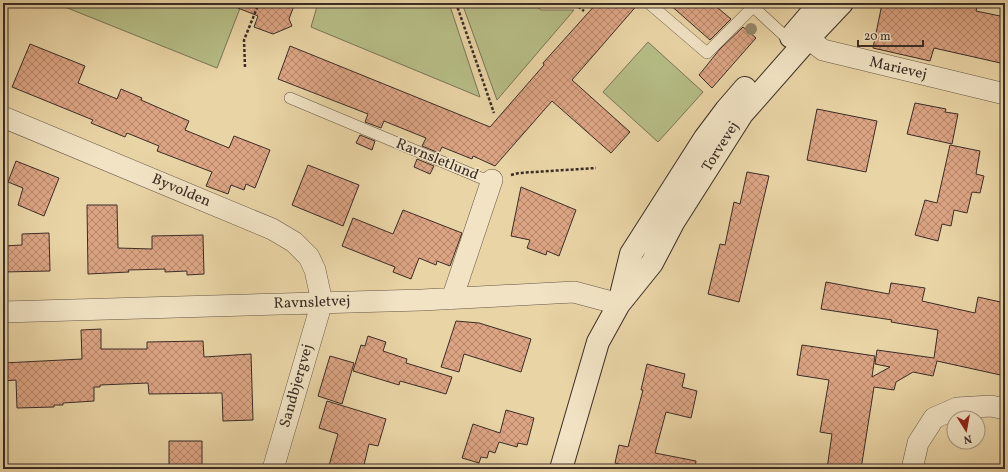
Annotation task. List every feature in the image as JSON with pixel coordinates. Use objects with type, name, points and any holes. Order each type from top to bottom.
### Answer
[{"type":"street","name":"Torvevej","points":[[561,469],[598,342],[619,304],[652,264],[674,221],[742,114],[820,3]]},
{"type":"street","name":"Torvevej","points":[[798,36],[842,3]]},
{"type":"street","name":"Marievej","points":[[798,36],[823,50],[1005,94]]},
{"type":"street","name":"Byvolden","points":[[3,117],[272,229],[294,242],[309,257],[315,270],[322,302]]},
{"type":"street","name":"Ravnsletlund","points":[[452,299],[492,180]]},
{"type":"street","name":"Ravnsletvej","points":[[3,312],[122,310],[322,302],[452,299],[574,292],[619,304]]},
{"type":"street","name":"Sandbjergvej","points":[[273,469],[322,302]]},
{"type":"street","points":[[912,469],[918,443],[934,418],[957,408],[991,406],[1005,409]]},
{"type":"lane","points":[[651,4],[708,53],[751,5],[798,36]]},
{"type":"lane","name":"Ravnsletlund","points":[[290,98],[481,178],[492,180]]},
{"type":"path","points":[[245,67],[244,40],[259,3]]},
{"type":"path","points":[[456,3],[494,113]]},
{"type":"path","points":[[540,3],[542,5],[575,4],[584,11]]},
{"type":"path","points":[[492,180],[519,173],[596,168]]},
{"type":"green space","points":[[55,3],[242,3],[217,68]]},
{"type":"green space","points":[[318,3],[449,3],[480,97],[311,27]]},
{"type":"green space","points":[[462,3],[533,3],[541,10],[574,10],[497,100]]},
{"type":"green space","points":[[648,42],[703,92],[658,142],[603,92]]},
{"type":"building","points":[[228,3],[295,3],[289,19],[292,26],[273,34],[254,27],[258,16]]},
{"type":"building","points":[[597,3],[639,3],[572,80],[630,132],[611,153],[552,101],[495,166],[473,156],[472,159],[442,147],[439,153],[422,146],[426,138],[384,121],[381,128],[365,122],[368,114],[278,79],[290,46],[490,127],[544,65],[543,63]]},
{"type":"building","points":[[668,3],[712,3],[731,19],[710,40]]},
{"type":"building","points":[[903,3],[978,3],[976,11],[1005,17],[1005,64],[934,48],[930,61],[873,48],[882,4],[902,8]]},
{"type":"building","points":[[743,27],[756,38],[712,88],[699,75],[720,49]]},
{"type":"building","points":[[30,44],[85,66],[78,83],[117,99],[121,89],[142,98],[141,100],[189,121],[185,130],[229,148],[234,136],[270,150],[255,188],[246,184],[244,190],[231,185],[228,194],[206,186],[212,172],[157,151],[159,146],[127,133],[125,137],[91,123],[93,120],[12,87]]},
{"type":"building","points":[[915,103],[946,109],[945,112],[958,114],[952,144],[907,134]]},
{"type":"building","points":[[817,109],[877,121],[866,172],[807,160]]},
{"type":"building","points":[[360,135],[375,141],[372,150],[356,143]]},
{"type":"building","points":[[950,145],[980,151],[976,174],[984,176],[980,193],[972,192],[967,213],[954,210],[951,226],[942,224],[938,241],[915,235],[925,200],[937,203]]},
{"type":"building","points":[[417,159],[434,166],[430,174],[414,167]]},
{"type":"building","points":[[16,161],[59,178],[44,216],[18,205],[23,188],[8,182]]},
{"type":"building","points":[[308,165],[359,185],[343,226],[292,205]]},
{"type":"building","points":[[747,172],[769,176],[739,302],[708,294],[720,244],[725,245],[734,202],[740,204]]},
{"type":"building","points":[[521,187],[576,210],[559,256],[547,251],[546,255],[527,248],[530,240],[511,236]]},
{"type":"building","points":[[87,205],[117,205],[118,248],[152,249],[152,236],[203,235],[204,274],[187,275],[187,271],[165,272],[165,269],[128,270],[129,272],[88,274]]},
{"type":"building","points":[[403,210],[462,233],[450,266],[437,261],[436,265],[419,258],[411,279],[393,272],[395,267],[342,246],[353,218],[393,234]]},
{"type":"building","points":[[49,233],[50,271],[3,272],[3,246],[22,245],[22,234]]},
{"type":"building","points":[[826,282],[889,294],[891,283],[925,288],[922,301],[975,313],[978,297],[1005,303],[1005,376],[937,361],[933,376],[913,372],[896,382],[894,390],[874,387],[861,469],[827,469],[832,434],[820,432],[829,380],[797,375],[802,345],[875,356],[872,377],[890,367],[875,364],[877,350],[934,358],[938,330],[891,322],[892,320],[821,309]]},
{"type":"building","points":[[456,321],[479,323],[531,339],[521,372],[464,354],[459,372],[441,367]]},
{"type":"building","points":[[101,329],[101,349],[147,349],[147,342],[203,341],[204,357],[251,354],[253,420],[223,421],[222,393],[149,394],[148,383],[100,385],[100,387],[94,387],[94,401],[63,403],[63,405],[54,405],[54,407],[17,408],[16,380],[3,381],[3,363],[82,359],[81,330]]},
{"type":"building","points":[[368,336],[386,342],[383,351],[407,359],[406,363],[452,377],[446,394],[400,381],[399,385],[353,371],[361,345],[365,346]]},
{"type":"building","points":[[330,356],[354,363],[342,404],[318,396]]},
{"type":"building","points":[[647,364],[685,374],[682,387],[697,391],[691,418],[666,412],[655,453],[696,461],[695,469],[640,469],[615,463],[619,445],[628,447],[643,390],[641,390]]},
{"type":"building","points":[[327,401],[386,419],[378,446],[369,444],[363,469],[328,469],[338,434],[319,428]]},
{"type":"building","points":[[506,410],[534,418],[527,445],[518,443],[517,447],[499,442],[495,453],[489,451],[487,458],[481,457],[479,463],[462,458],[473,424],[500,433]]},
{"type":"building","points":[[169,441],[202,441],[202,469],[169,469]]}]
